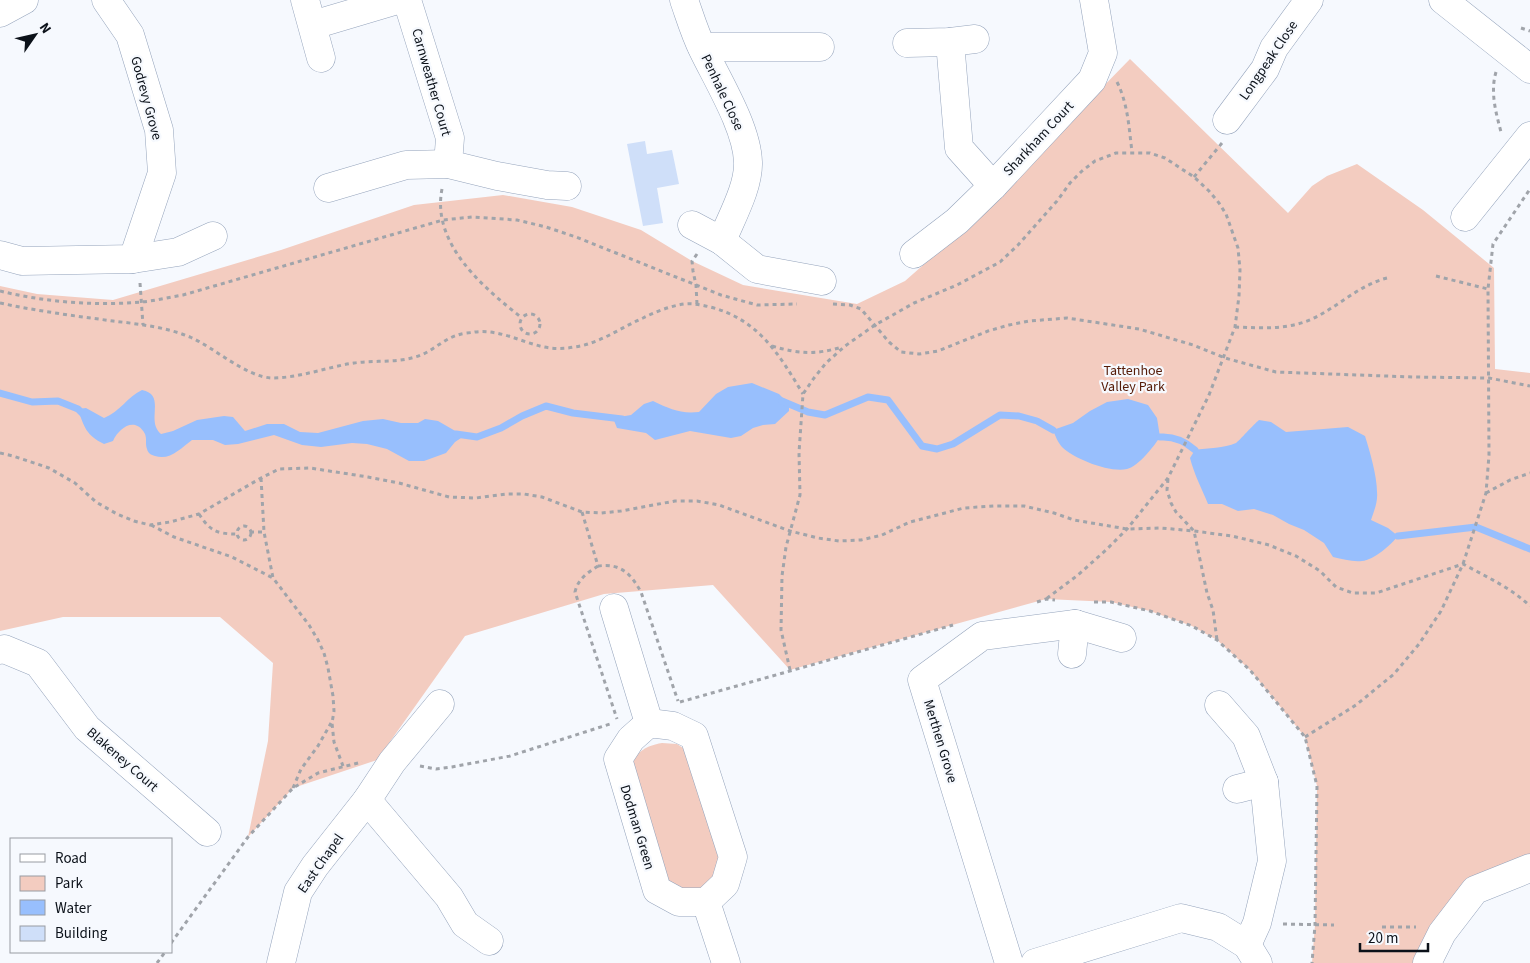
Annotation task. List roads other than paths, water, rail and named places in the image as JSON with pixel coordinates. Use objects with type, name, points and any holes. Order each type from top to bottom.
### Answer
[{"type":"street","points":[[0,13],[24,0]]},
{"type":"street","name":"Godrevy Grove","points":[[106,0],[130,35],[159,130],[162,173],[133,259]]},
{"type":"street","points":[[321,58],[309,13],[398,0]]},
{"type":"street","name":"Carnweather Court","points":[[407,0],[450,138],[448,164]]},
{"type":"street","name":"Penhale Close","points":[[684,0],[702,47],[739,124],[746,143],[748,163],[744,185],[708,234],[757,269],[827,292]]},
{"type":"street","name":"Sharkham Court","points":[[907,42],[962,40],[959,148],[993,186],[1092,80],[1103,53],[1094,0]]},
{"type":"street","name":"Longpeak Close","points":[[1227,120],[1265,68],[1274,48],[1310,0]]},
{"type":"street","points":[[1443,0],[1530,69]]},
{"type":"street","points":[[702,47],[820,47]]},
{"type":"street","points":[[1465,217],[1524,143]]},
{"type":"street","points":[[328,188],[406,166],[448,164],[497,176],[547,185],[567,186]]},
{"type":"street","points":[[914,254],[958,222],[993,186]]},
{"type":"street","points":[[0,255],[22,261],[133,259],[178,252],[213,236]]},
{"type":"street","points":[[614,608],[649,724],[673,726],[694,736],[733,857],[725,884],[706,902],[726,963]]},
{"type":"street","points":[[1070,612],[1072,654]]},
{"type":"street","name":"Merthen Grove","points":[[1009,963],[922,680],[982,636],[1070,612],[1122,638]]},
{"type":"street","name":"Blakeney Court","points":[[0,650],[4,649],[38,663],[87,728],[207,832]]},
{"type":"street","name":"East Chapel","points":[[281,963],[298,892],[315,866],[367,800],[392,762],[440,704]]},
{"type":"street","points":[[1035,963],[1181,918],[1218,927],[1254,944],[1272,861],[1264,782],[1246,736],[1219,705]]},
{"type":"street","name":"Dodman Green","points":[[649,724],[631,739],[618,759],[657,890],[679,902],[706,902]]},
{"type":"street","points":[[1236,789],[1264,782]]},
{"type":"street","points":[[367,800],[449,898],[465,924],[489,941]]},
{"type":"street","points":[[1427,963],[1445,928],[1475,890],[1530,868]]},
{"type":"water","points":[[752,383],[779,394],[789,404],[789,411],[775,424],[753,428],[741,436],[731,438],[690,431],[655,440],[646,433],[617,428],[613,418],[631,415],[644,404],[653,401],[675,410],[699,412],[716,394],[728,387]]},
{"type":"water","points":[[142,390],[153,397],[155,403],[155,422],[161,434],[173,431],[197,420],[224,416],[233,417],[245,431],[267,424],[284,424],[300,432],[318,433],[363,421],[383,419],[401,423],[418,423],[425,419],[438,421],[464,436],[455,442],[446,453],[424,461],[409,461],[387,449],[367,444],[352,443],[321,447],[302,445],[274,435],[238,444],[225,445],[213,440],[192,440],[175,453],[166,457],[160,457],[149,453],[146,447],[145,434],[137,426],[132,425],[123,428],[113,441],[104,444],[89,434],[78,409],[86,408],[104,418],[115,412],[132,396]]},
{"type":"water","points":[[1128,399],[1148,405],[1157,418],[1160,437],[1146,455],[1132,467],[1120,470],[1102,467],[1075,456],[1059,443],[1053,430],[1073,423],[1107,402]]},
{"type":"water","points":[[1259,420],[1271,422],[1286,432],[1348,427],[1365,436],[1377,486],[1376,503],[1371,520],[1388,528],[1398,536],[1395,540],[1372,558],[1362,561],[1348,560],[1333,557],[1324,543],[1304,530],[1273,515],[1254,509],[1238,511],[1222,504],[1208,504],[1190,458],[1195,450],[1236,443]]},
{"type":"waterway","points":[[0,393],[32,402],[58,401],[78,409],[84,415]]},
{"type":"waterway","points":[[782,401],[808,412],[825,415],[868,397],[888,400],[922,446],[937,449],[953,444],[1000,415],[1019,416],[1037,421],[1053,430]]},
{"type":"waterway","points":[[456,434],[477,437],[501,428],[522,416],[546,406],[573,413],[622,419]]},
{"type":"waterway","points":[[1160,437],[1170,437],[1179,440],[1195,450]]},
{"type":"waterway","points":[[1398,536],[1476,527],[1530,549]]},
{"type":"park label","name":"Tattenhoe Valley Park","points":[[1133,378]]}]
